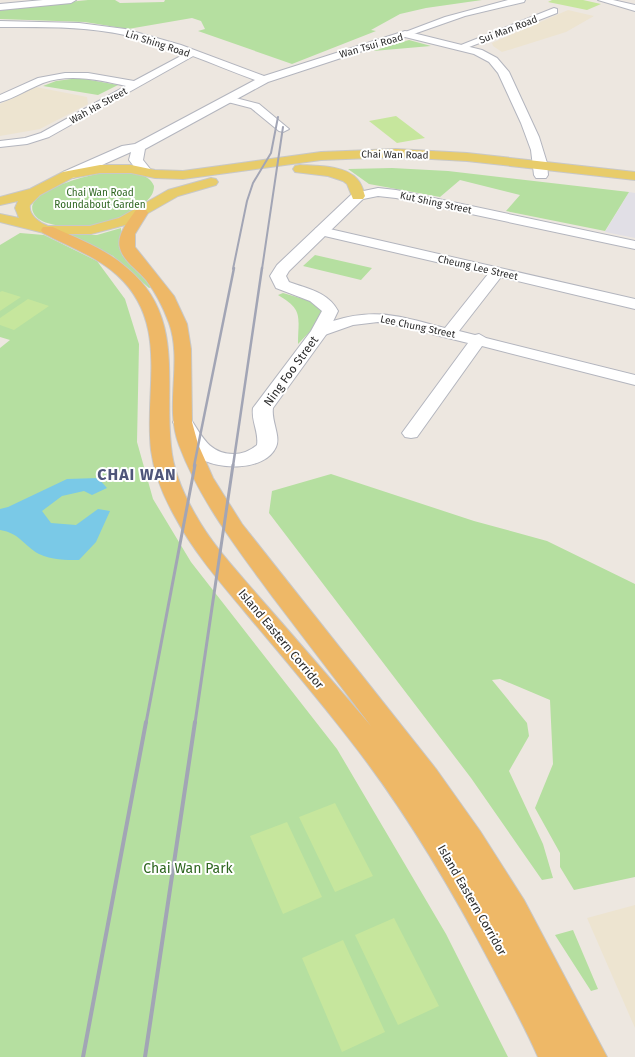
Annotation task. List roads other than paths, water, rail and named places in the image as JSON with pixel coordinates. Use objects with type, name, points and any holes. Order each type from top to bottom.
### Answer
[{"type":"highway","points":[[141,213],[130,229],[127,239],[127,248],[166,296],[178,324],[182,348],[182,422],[194,458],[221,510],[426,778],[470,841],[513,910],[590,1057]]},
{"type":"highway","name":"Island Eastern Corridor","points":[[41,228],[97,254],[115,266],[140,291],[151,307],[157,322],[161,345],[160,432],[163,459],[172,489],[190,525],[220,566],[361,734],[397,782],[470,896],[503,953],[556,1057]]},
{"type":"main road","name":"Chai Wan Road","points":[[0,201],[35,192],[68,175],[107,168],[149,172],[201,173],[301,158],[360,153],[431,154],[542,170],[635,186]]},
{"type":"main road","name":"Chai Wan Road","points":[[0,218],[41,228],[73,231],[104,228],[141,213],[162,199],[191,187],[209,182],[346,163],[400,162],[445,164],[635,176]]},
{"type":"main road","points":[[300,169],[329,172],[348,178],[353,182],[358,196]]},
{"type":"main road","points":[[149,172],[161,181],[164,190],[162,199]]},
{"type":"main road","name":"Chai Wan Road","points":[[35,192],[23,204],[22,208],[24,215],[41,228]]},
{"type":"street","points":[[0,7],[71,0]]},
{"type":"street","points":[[405,34],[447,18],[487,6],[521,0]]},
{"type":"street","points":[[602,0],[635,7]]},
{"type":"street","points":[[608,0],[635,7]]},
{"type":"street","name":"Sui Man Road","points":[[461,47],[554,10]]},
{"type":"street","name":"Lin Shing Road","points":[[0,24],[77,25],[115,30],[144,36],[264,80]]},
{"type":"street","points":[[483,29],[498,33]]},
{"type":"street","name":"Wan Tsui Road","points":[[68,175],[126,149],[139,147],[264,80],[318,61],[405,34],[461,47],[483,54],[499,66],[537,149],[542,170]]},
{"type":"street","name":"Wah Ha Street","points":[[0,144],[27,141],[45,135],[192,53]]},
{"type":"street","points":[[0,99],[43,80],[61,76],[91,76],[134,84]]},
{"type":"street","points":[[228,99],[256,106],[283,129]]},
{"type":"street","points":[[139,147],[136,160],[149,172]]},
{"type":"street","name":"Kut Shing Street","points":[[358,196],[369,192],[396,194],[635,245]]},
{"type":"street","points":[[319,332],[330,312],[329,307],[317,298],[282,285],[278,276],[283,268],[358,196]]},
{"type":"street","name":"Cheung Lee Street","points":[[321,231],[635,304]]},
{"type":"street","points":[[450,332],[496,272]]},
{"type":"street","name":"Lee Chung Street","points":[[319,332],[346,321],[374,317],[399,320],[479,339],[635,380]]},
{"type":"street","name":"Ning Foo Street","points":[[182,422],[201,449],[212,457],[235,461],[256,455],[262,451],[267,443],[261,416],[263,408],[319,332]]},
{"type":"street","points":[[412,433],[479,339]]},
{"type":"water","points":[[98,478],[107,488],[92,495],[84,491],[62,496],[42,511],[51,523],[76,525],[98,509],[110,511],[96,542],[79,560],[59,559],[44,556],[34,551],[12,534],[0,530],[0,509],[8,507],[67,479]]},
{"type":"railway","points":[[233,269],[247,201],[253,183],[271,153],[278,117]]},
{"type":"railway","points":[[262,269],[283,127]]},
{"type":"railway","points":[[194,466],[234,268]]},
{"type":"railway","points":[[233,466],[262,268]]},
{"type":"railway","points":[[146,723],[195,465]]},
{"type":"railway","points":[[195,723],[233,465]]},
{"type":"railway","points":[[83,1057],[146,722]]},
{"type":"railway","points":[[145,1057],[195,722]]},
{"type":"district","name":"CHAI WAN","points":[[137,474]]},
{"type":"park label","name":"Chai Wan Road Roundabout Garden","points":[[100,198]]},
{"type":"park label","name":"Chai Wan Park","points":[[188,868]]}]
